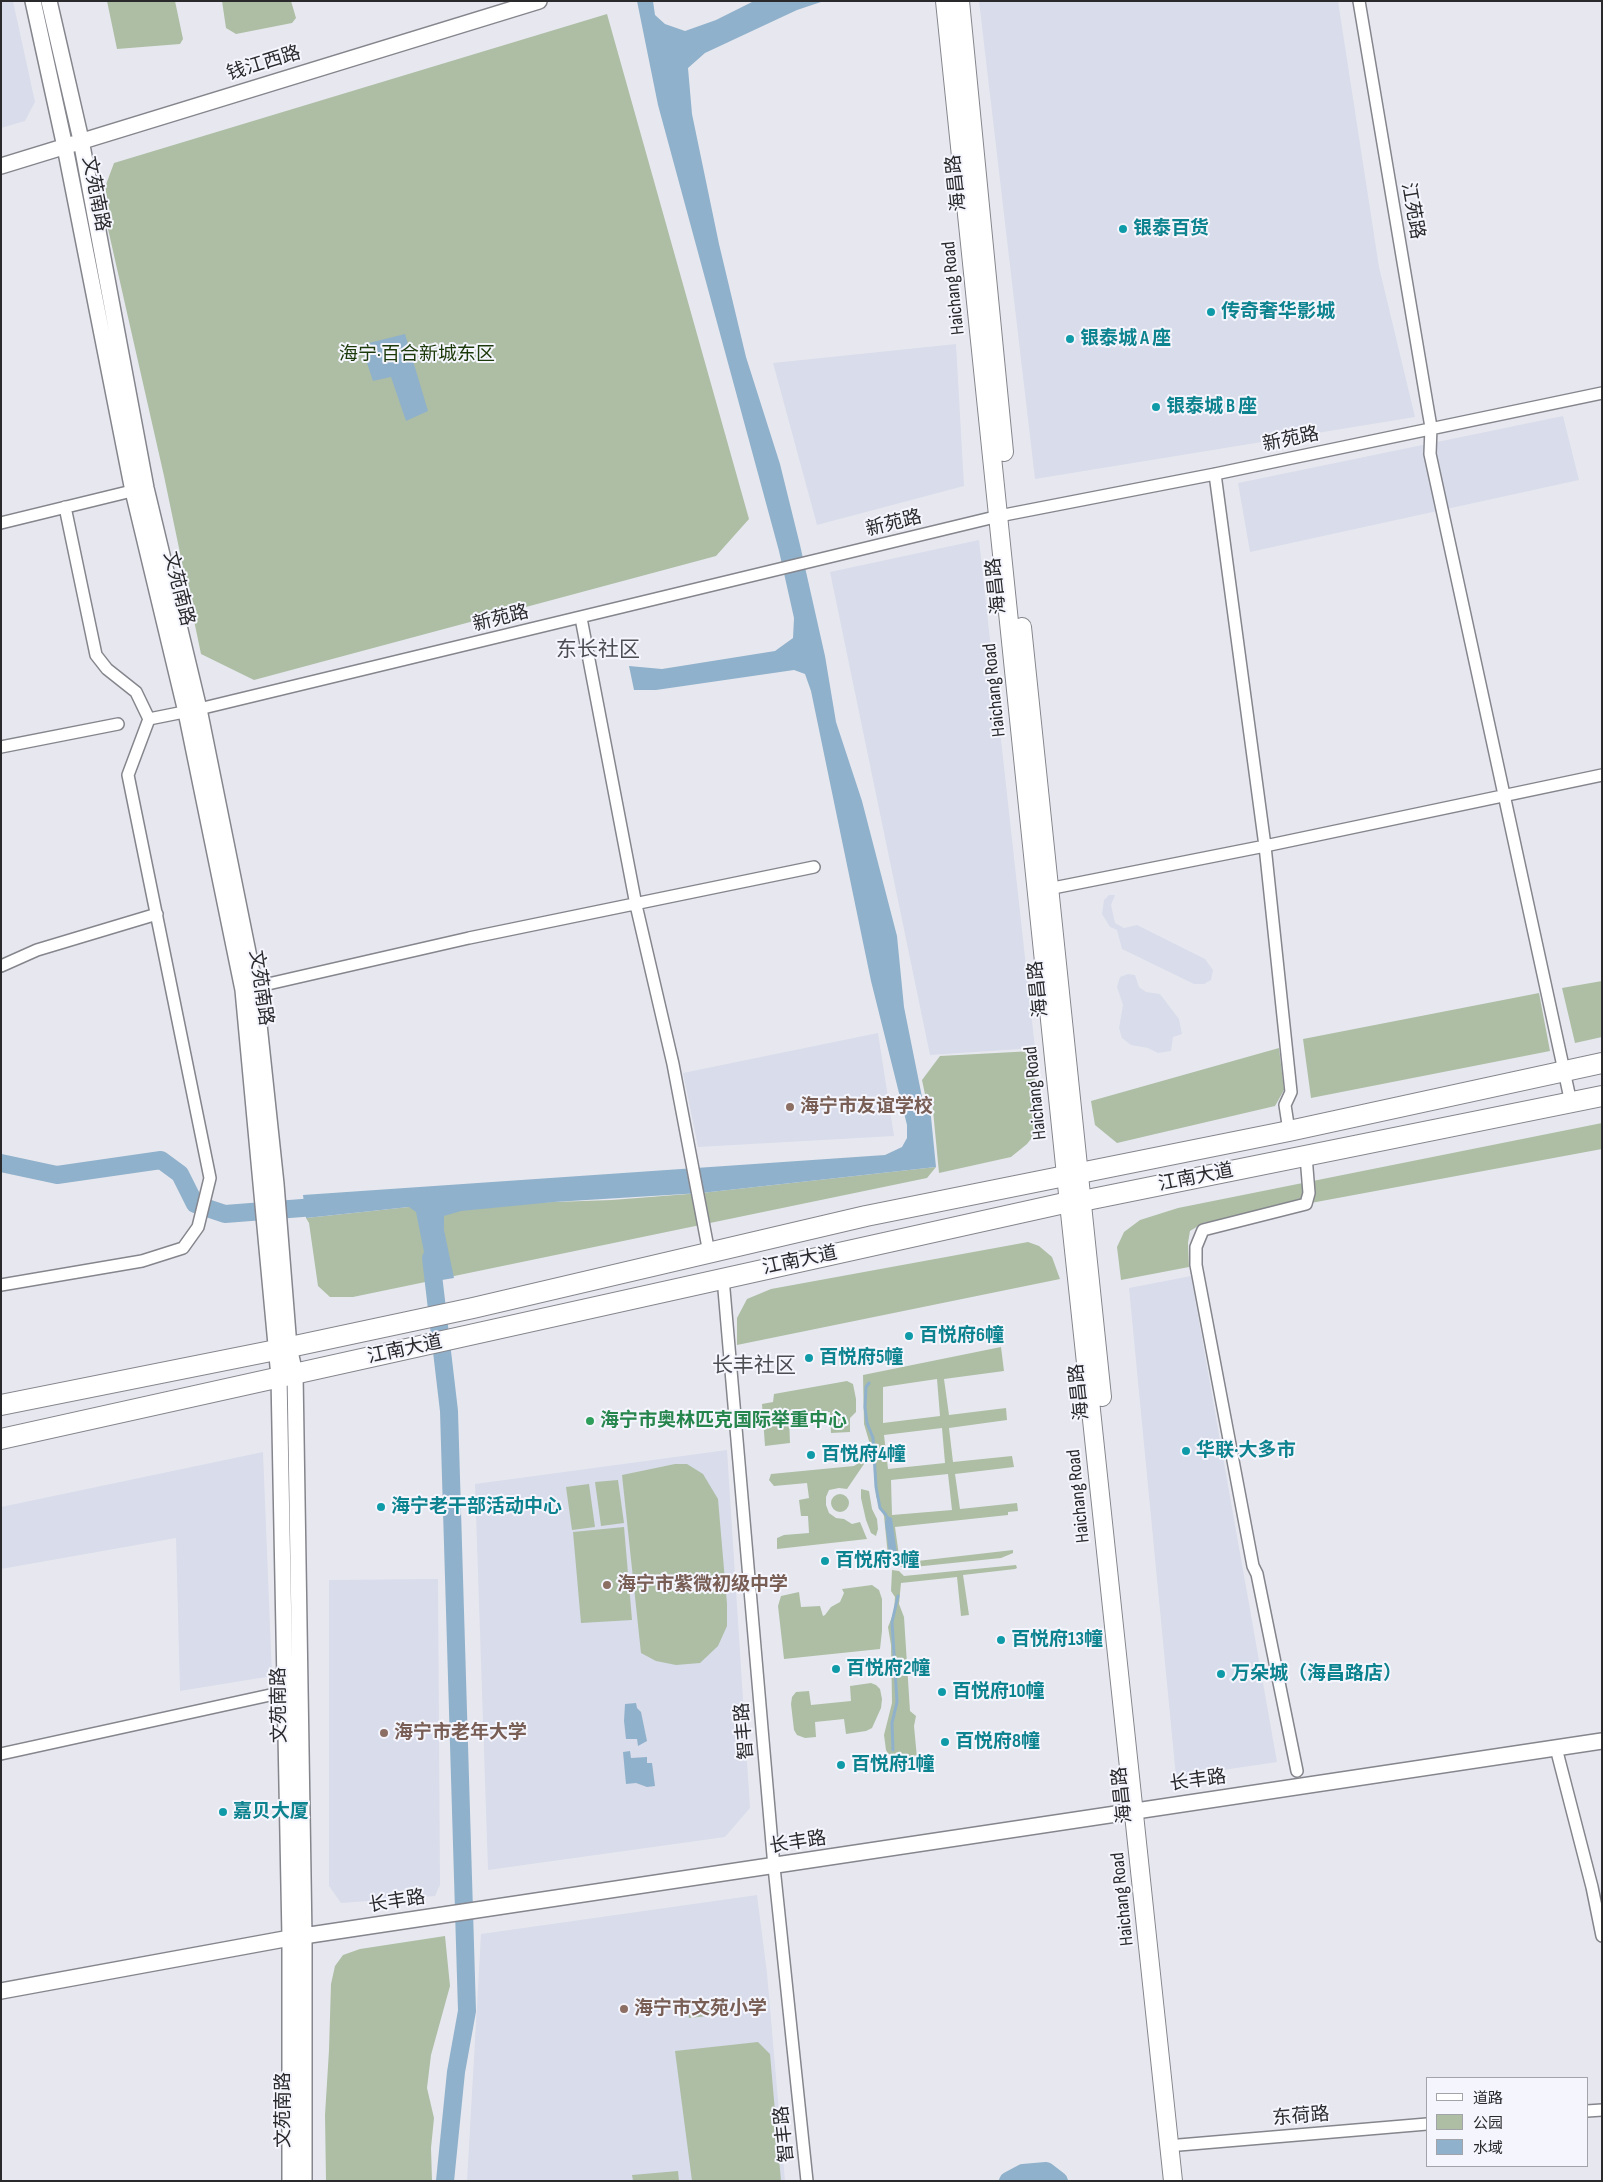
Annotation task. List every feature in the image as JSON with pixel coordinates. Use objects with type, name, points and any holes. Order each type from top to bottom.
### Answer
[{"type":"highway","name":"江南大道","points":[[1,1405],[283,1349],[474,1308],[866,1216],[1289,1131],[1602,1063]]},
{"type":"highway","name":"江南大道","points":[[1,1438],[1075,1201],[1602,1096]]},
{"type":"main road","name":"文苑南路","points":[[33,1],[140,489],[193,711],[255,987],[272,1231],[287,1375],[300,1688],[297,1938],[290,2181]]},
{"type":"main road","name":"文苑南路","points":[[49,1],[81,140],[140,489]]},
{"type":"main road","name":"钱江西路","points":[[1,166],[539,1]]},
{"type":"main road","name":"Haichang Road","points":[[945,1],[1005,515],[1044,890]]},
{"type":"main road","name":"海昌路","points":[[960,1],[1005,515]]},
{"type":"main road","name":"文苑南路","points":[[193,711],[243,990],[269,1187]]},
{"type":"main road","name":"海昌路","points":[[1044,890],[1075,1201]]},
{"type":"main road","name":"Haichang Road","points":[[1075,1201],[1140,1810],[1174,2181]]},
{"type":"main road","name":"文苑南路","points":[[287,1375],[285,1691],[297,1938],[304,2181]]},
{"type":"main road","name":"长丰路","points":[[1,1991],[297,1938],[498,1906],[774,1867],[1602,1741]]},
{"type":"main road","name":"海昌路","points":[[1140,1810],[1182,2181]]},
{"type":"street","name":"江苑路","points":[[1359,1],[1431,428],[1430,454],[1571,1103]]},
{"type":"street","name":"新苑路","points":[[149,720],[1005,515],[1215,474],[1602,393]]},
{"type":"street","points":[[1215,474],[1265,846],[1291,1092],[1285,1105],[1289,1131]]},
{"type":"street","points":[[1,523],[140,489]]},
{"type":"street","points":[[1,1285],[142,1261],[183,1248],[198,1227],[210,1178],[128,775],[149,720],[136,692],[107,669],[96,655],[65,507]]},
{"type":"street","points":[[581,618],[636,905],[673,1064],[709,1253]]},
{"type":"street","points":[[1,747],[118,724]]},
{"type":"street","points":[[1044,890],[1265,846],[1602,775]]},
{"type":"street","points":[[255,987],[469,938],[814,867]]},
{"type":"street","points":[[1,966],[36,950],[157,914]]},
{"type":"street","points":[[1297,1770],[1257,1574],[1251,1556],[1196,1265],[1196,1247],[1203,1230],[1306,1204],[1309,1193],[1306,1156]]},
{"type":"street","name":"智丰路","points":[[723,1278],[774,1867],[807,2181]]},
{"type":"street","points":[[1,1754],[300,1688]]},
{"type":"street","points":[[1556,1748],[1592,1887],[1602,1936]]},
{"type":"street","points":[[1588,2111],[1602,2110]]},
{"type":"street","name":"东荷路","points":[[1179,2145],[1426,2124]]},
{"type":"shaded area","points":[[1,1],[13,1],[35,102],[25,121],[1,128]]},
{"type":"shaded area","points":[[979,1],[1338,1],[1379,267],[1415,417],[1035,479]]},
{"type":"shaded area","points":[[956,344],[964,486],[817,525],[773,363]]},
{"type":"shaded area","points":[[1563,416],[1579,480],[1250,552],[1238,483]]},
{"type":"shaded area","points":[[979,540],[1035,1048],[930,1055],[830,572]]},
{"type":"shaded area","points":[[1109,895],[1115,895],[1111,905],[1115,923],[1124,928],[1137,925],[1205,959],[1213,970],[1211,980],[1204,984],[1194,984],[1122,949],[1117,930],[1110,927],[1102,914],[1104,900]]},
{"type":"shaded area","points":[[1128,974],[1135,975],[1139,987],[1146,992],[1160,994],[1179,1019],[1182,1034],[1173,1037],[1171,1051],[1158,1053],[1148,1048],[1131,1045],[1122,1038],[1119,1028],[1123,1005],[1117,987],[1120,977]]},
{"type":"shaded area","name":"海宁市友谊学校","points":[[878,1033],[894,1136],[698,1147],[683,1073]]},
{"type":"shaded area","points":[[1191,1276],[1277,1762],[1176,1777],[1129,1288]]},
{"type":"shaded area","name":"海宁市紫微初级中学","points":[[727,1450],[750,1808],[725,1837],[488,1870],[475,1484]]},
{"type":"shaded area","points":[[263,1452],[272,1676],[180,1691],[176,1538],[1,1569],[1,1507]]},
{"type":"shaded area","name":"海宁市老年大学","points":[[438,1579],[440,1885],[435,1896],[341,1903],[329,1886],[329,1580]]},
{"type":"shaded area","name":"海宁市文苑小学","points":[[757,1895],[767,1973],[785,2181],[467,2181],[481,1934]]},
{"type":"green space","points":[[107,1],[175,1],[183,39],[180,44],[117,49]]},
{"type":"green space","points":[[222,1],[291,1],[296,18],[292,23],[236,34],[226,28]]},
{"type":"green space","name":"海宁·百合新城东区","points":[[607,14],[749,519],[716,556],[254,680],[201,654],[164,476],[101,198],[114,163]]},
{"type":"green space","points":[[1602,981],[1602,1037],[1575,1043],[1562,988]]},
{"type":"green space","points":[[1539,993],[1550,1051],[1311,1098],[1303,1039]]},
{"type":"green space","points":[[1279,1048],[1284,1090],[1275,1106],[1117,1143],[1095,1125],[1091,1101]]},
{"type":"green space","points":[[1033,1051],[1038,1121],[1034,1135],[1027,1144],[1011,1157],[939,1173],[932,1100],[926,1099],[922,1080],[940,1056]]},
{"type":"green space","points":[[1602,1123],[1602,1149],[1203,1223],[1190,1231],[1188,1243],[1189,1267],[1121,1280],[1117,1247],[1124,1232],[1140,1220],[1178,1208]]},
{"type":"green space","points":[[936,1167],[927,1178],[353,1297],[330,1297],[318,1286],[309,1223],[306,1218],[409,1207],[612,1200],[701,1193]]},
{"type":"green space","points":[[1028,1242],[1039,1246],[1052,1257],[1060,1279],[737,1345],[737,1318],[747,1299],[771,1289]]},
{"type":"green space","points":[[1001,1347],[1004,1371],[944,1379],[949,1415],[1006,1408],[1007,1420],[949,1428],[953,1462],[1012,1456],[1014,1467],[955,1474],[960,1509],[1017,1503],[1018,1511],[1008,1512],[1008,1515],[895,1527],[900,1563],[1013,1550],[1013,1553],[1001,1558],[904,1568],[895,1564],[888,1556],[884,1516],[876,1496],[874,1458],[864,1424],[863,1375]],"holes":[[[937,1379],[940,1416],[883,1423],[883,1387]],[[942,1428],[945,1463],[888,1469],[884,1435]],[[948,1474],[952,1510],[892,1515],[891,1480]]]},
{"type":"green space","points":[[847,1381],[853,1384],[856,1399],[856,1412],[850,1418],[850,1432],[831,1433],[830,1412],[789,1417],[790,1443],[765,1446],[762,1404],[773,1402],[774,1394]]},
{"type":"green space","points":[[862,1461],[864,1464],[847,1489],[829,1490],[826,1497],[826,1505],[829,1513],[836,1518],[844,1519],[852,1524],[860,1522],[867,1539],[777,1549],[777,1538],[784,1535],[809,1533],[808,1516],[801,1516],[799,1500],[809,1498],[807,1483],[774,1486],[769,1480],[771,1474],[854,1466]]},
{"type":"green space","points":[[675,1464],[687,1464],[703,1474],[718,1499],[727,1604],[727,1626],[718,1646],[700,1663],[676,1665],[656,1661],[641,1653],[622,1475]]},
{"type":"green space","points":[[618,1480],[624,1523],[601,1526],[595,1482]]},
{"type":"green space","points":[[589,1484],[595,1527],[572,1530],[566,1487]]},
{"type":"green space","points":[[861,1489],[869,1491],[872,1509],[877,1519],[878,1529],[876,1536],[871,1533],[866,1520]]},
{"type":"green space","points":[[836,1494],[844,1494],[849,1499],[847,1510],[836,1512],[831,1507],[831,1499]]},
{"type":"green space","points":[[624,1527],[632,1620],[581,1623],[573,1532]]},
{"type":"green space","points":[[1016,1565],[1017,1568],[1015,1569],[963,1575],[969,1615],[961,1616],[957,1577],[901,1583],[899,1604],[904,1617],[910,1711],[916,1716],[914,1726],[920,1769],[899,1766],[892,1761],[886,1750],[884,1735],[892,1703],[891,1645],[888,1627],[894,1612],[895,1597],[891,1591],[892,1570],[899,1571],[904,1576]]},
{"type":"green space","points":[[872,1585],[879,1590],[882,1599],[880,1649],[784,1659],[778,1606],[781,1596],[799,1592],[801,1607],[820,1606],[823,1616],[831,1607],[840,1602],[844,1593],[842,1589]]},
{"type":"green space","points":[[871,1683],[880,1689],[882,1699],[881,1708],[872,1728],[866,1731],[846,1734],[844,1719],[815,1722],[816,1737],[805,1738],[797,1735],[794,1730],[791,1704],[792,1697],[796,1692],[809,1691],[811,1705],[851,1701],[850,1686]]},
{"type":"green space","points":[[445,1936],[450,1986],[431,2055],[427,2088],[434,2118],[431,2148],[432,2181],[326,2181],[325,2115],[331,1984],[335,1966],[343,1955],[360,1949]]},
{"type":"green space","points":[[735,2007],[736,2013],[689,2018],[688,2012]]},
{"type":"green space","points":[[758,2042],[770,2054],[781,2181],[692,2181],[675,2051]]},
{"type":"green space","points":[[678,2171],[679,2181],[633,2181],[632,2175]]},
{"type":"water","points":[[637,1],[653,1],[655,15],[665,24],[685,31],[716,20],[754,1],[824,1],[797,10],[705,53],[688,68],[692,114],[719,244],[746,357],[780,464],[800,545],[825,656],[836,722],[862,801],[897,936],[904,1007],[923,1102],[930,1107],[936,1167],[701,1193],[554,1202],[461,1211],[444,1216],[444,1230],[454,1278],[430,1282],[416,1212],[409,1207],[306,1218],[303,1195],[885,1155],[902,1147],[907,1138],[907,1125],[871,981],[811,691],[805,674],[794,670],[656,690],[634,690],[629,666],[662,669],[775,651],[793,638],[794,618],[779,551],[658,105]]},
{"type":"water","points":[[405,334],[428,411],[406,421],[391,377],[373,381],[361,345]]},
{"type":"water","points":[[886,1515],[892,1518],[897,1554],[896,1560],[889,1553],[885,1523]]},
{"type":"water","points":[[636,1703],[637,1708],[641,1712],[647,1741],[638,1746],[637,1739],[626,1739],[624,1721],[625,1704]]},
{"type":"water","points":[[630,1751],[631,1758],[647,1757],[647,1763],[652,1763],[655,1786],[647,1787],[636,1783],[626,1784],[623,1752]]},
{"type":"waterway","points":[[1,1163],[57,1175],[161,1160],[180,1174],[195,1204],[225,1214],[328,1206]]},
{"type":"waterway","points":[[431,1258],[449,1411],[467,2011],[456,2072],[445,2181]]},
{"type":"waterway","points":[[869,1383],[866,1387],[865,1407],[867,1423],[873,1438],[876,1487],[880,1508],[886,1515]]},
{"type":"waterway","points":[[893,1750],[892,1723],[897,1702],[892,1622],[898,1596]]},
{"type":"waterway","points":[[1008,2181],[1023,2173],[1046,2171],[1059,2181]]},
{"type":"place","name":"银泰百货","points":[[1123,229]]},
{"type":"place","name":"传奇奢华影城","points":[[1211,312]]},
{"type":"place","name":"银泰城 A 座","points":[[1070,339]]},
{"type":"place","name":"银泰城 B 座","points":[[1156,407]]},
{"type":"place","name":"海宁市友谊学校","points":[[790,1107]]},
{"type":"place","name":"百悦府6幢","points":[[909,1336]]},
{"type":"place","name":"百悦府5幢","points":[[809,1358]]},
{"type":"place","name":"海宁市奥林匹克国际举重中心","points":[[590,1421]]},
{"type":"place","name":"华联·大多市","points":[[1186,1451]]},
{"type":"place","name":"百悦府4幢","points":[[811,1455]]},
{"type":"place","name":"海宁老干部活动中心","points":[[381,1507]]},
{"type":"place","name":"百悦府3幢","points":[[825,1561]]},
{"type":"place","name":"海宁市紫微初级中学","points":[[607,1585]]},
{"type":"place","name":"百悦府13幢","points":[[1001,1640]]},
{"type":"place","name":"百悦府2幢","points":[[836,1669]]},
{"type":"place","name":"万朵城（海昌路店）","points":[[1221,1674]]},
{"type":"place","name":"百悦府10幢","points":[[942,1692]]},
{"type":"place","name":"海宁市老年大学","points":[[384,1733]]},
{"type":"place","name":"百悦府8幢","points":[[945,1742]]},
{"type":"place","name":"百悦府1幢","points":[[841,1765]]},
{"type":"place","name":"嘉贝大厦","points":[[223,1812]]},
{"type":"place","name":"海宁市文苑小学","points":[[624,2009]]},
{"type":"district","name":"东长社区","points":[[598,651]]},
{"type":"district","name":"长丰社区","points":[[754,1367]]}]
